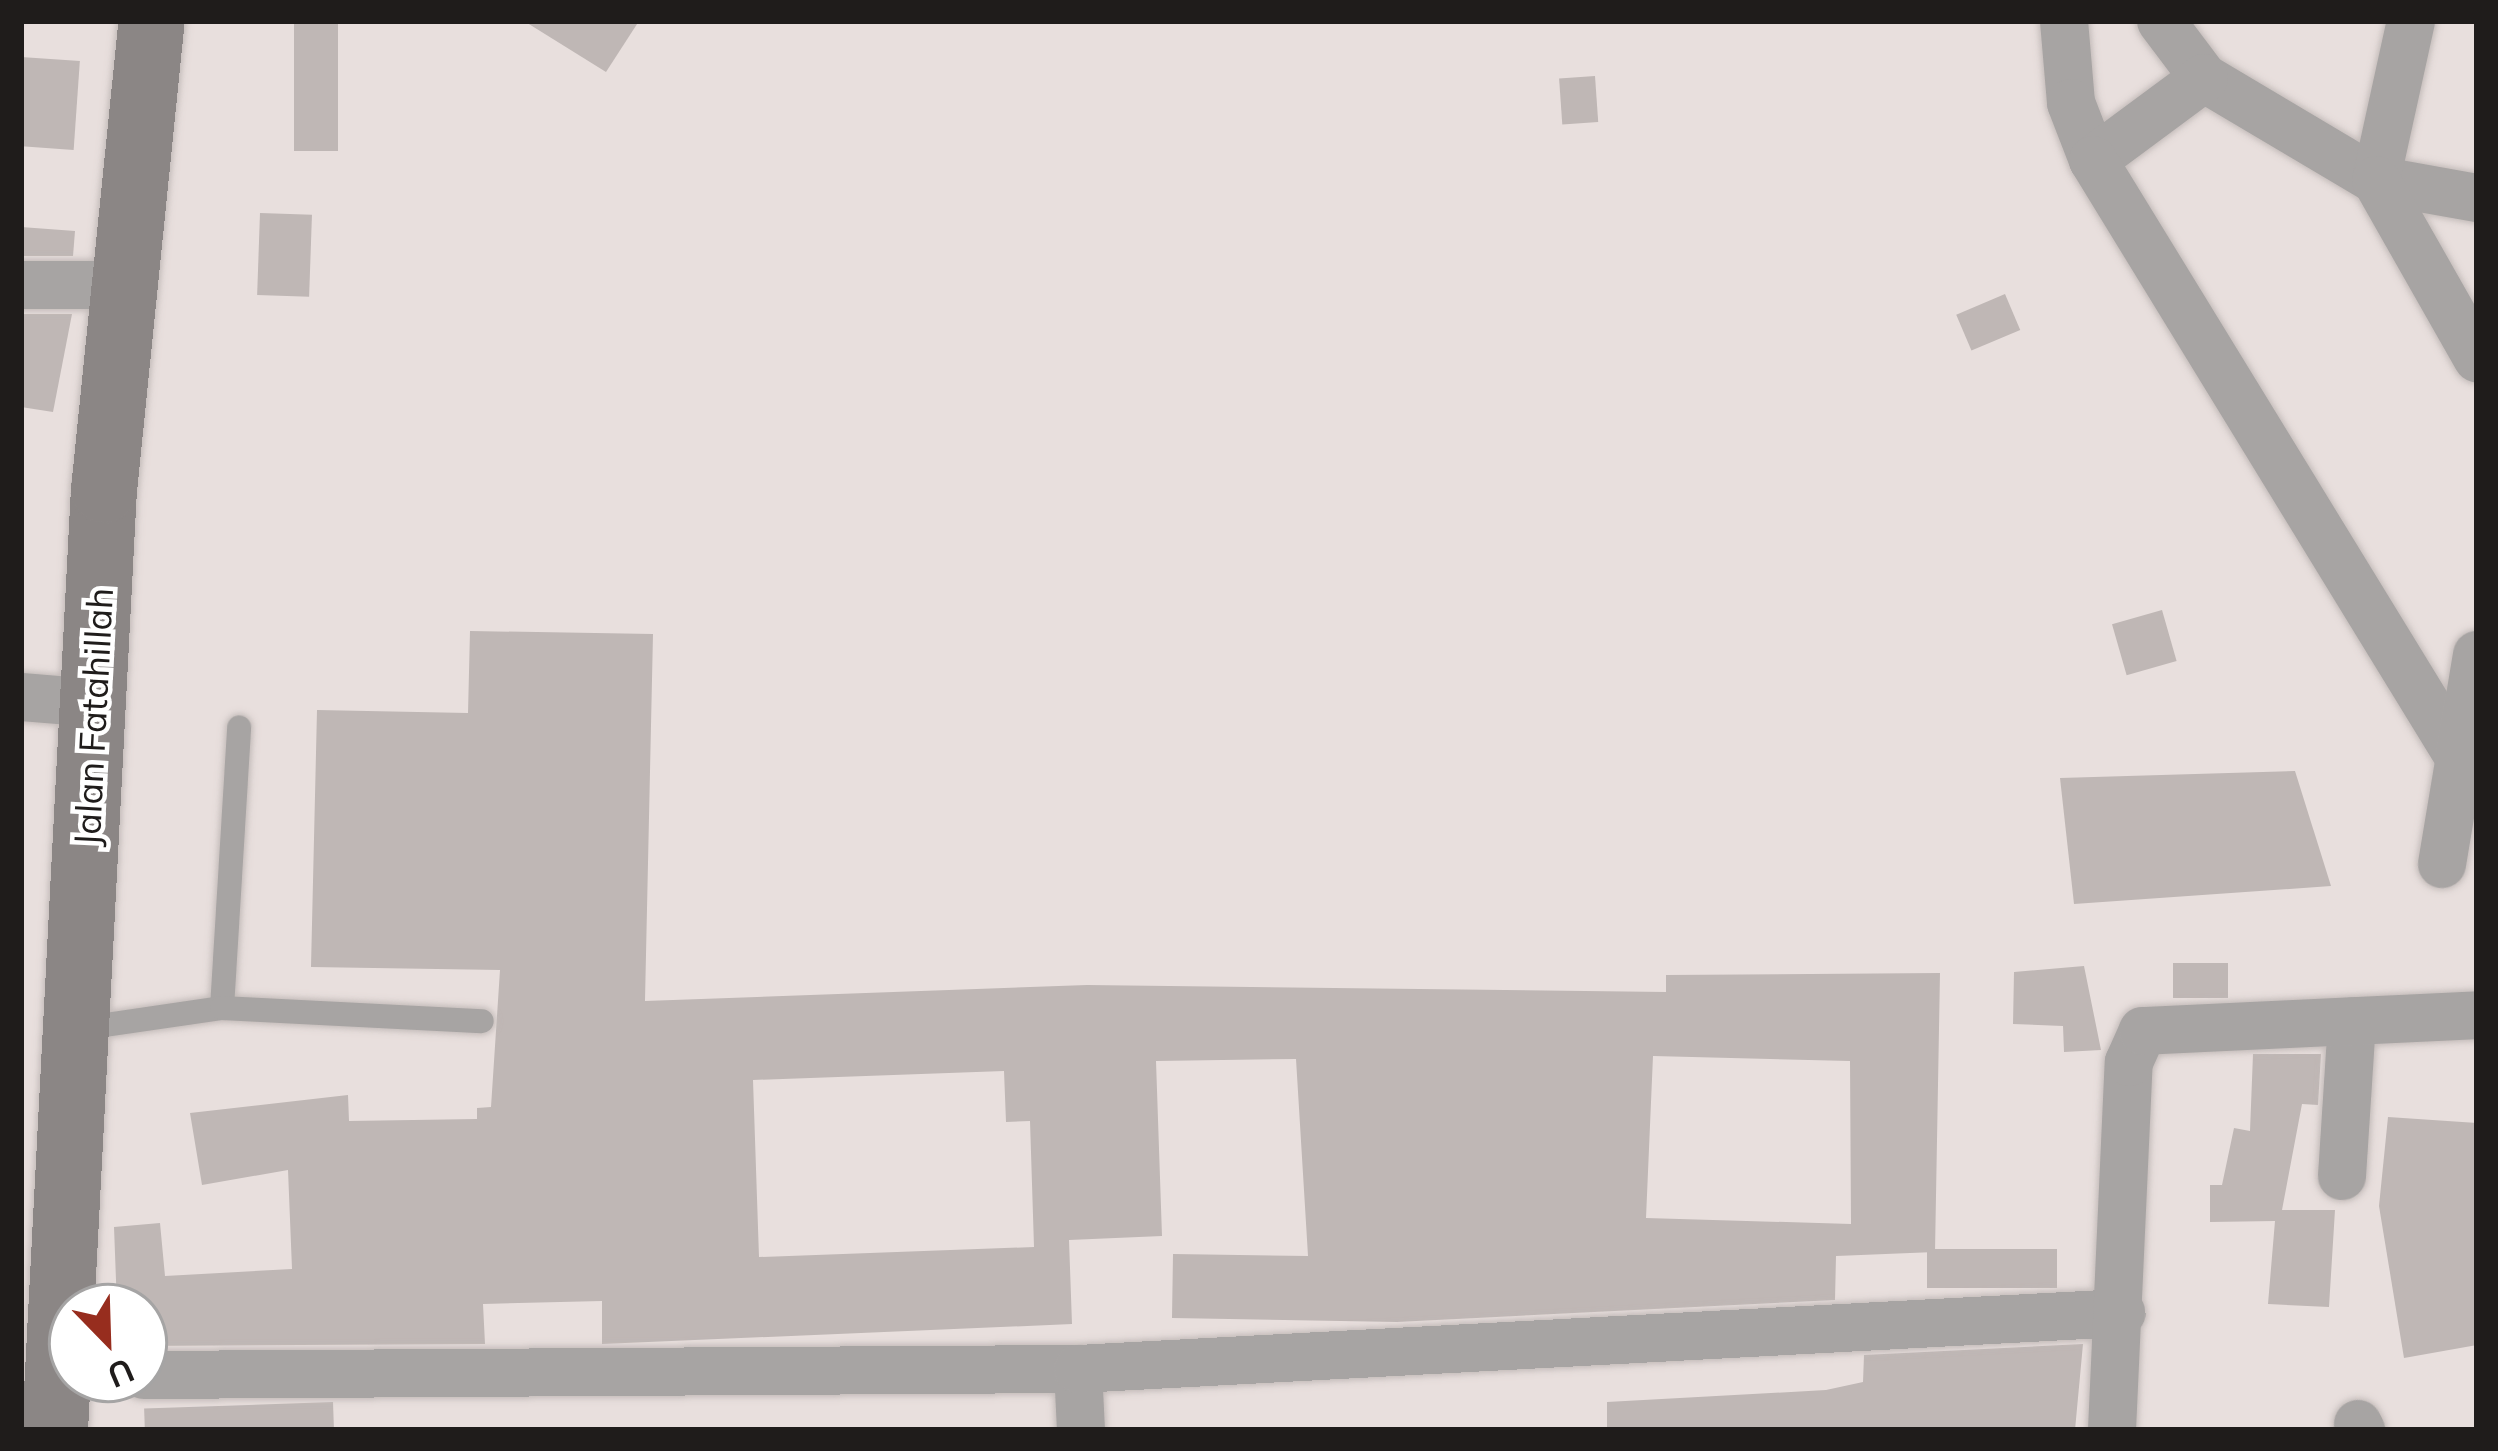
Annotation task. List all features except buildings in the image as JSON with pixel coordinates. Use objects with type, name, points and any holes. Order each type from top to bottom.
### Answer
[{"type":"street","name":"Jalan Fatahillah","points":[[54,1405],[121,286],[152,21]]},
{"type":"street","points":[[2064,21],[2071,103],[2093,160],[2457,754]]},
{"type":"street","points":[[2161,21],[2204,78],[2376,180],[2477,198]]},
{"type":"street","points":[[2411,21],[2376,180],[2477,358]]},
{"type":"street","points":[[2093,160],[2204,78]]},
{"type":"street","points":[[21,285],[121,286]]},
{"type":"street","points":[[2442,864],[2477,655]]},
{"type":"street","points":[[21,697],[94,703]]},
{"type":"street","points":[[2113,1430],[2129,1062],[2143,1031],[2477,1016]]},
{"type":"street","points":[[2342,1176],[2352,1021]]},
{"type":"street","points":[[168,1375],[1078,1369],[2121,1313]]},
{"type":"street","points":[[1078,1369],[1081,1430]]},
{"type":"lane","points":[[222,1008],[238,728]]},
{"type":"lane","points":[[76,1029],[222,1008],[482,1022]]}]
